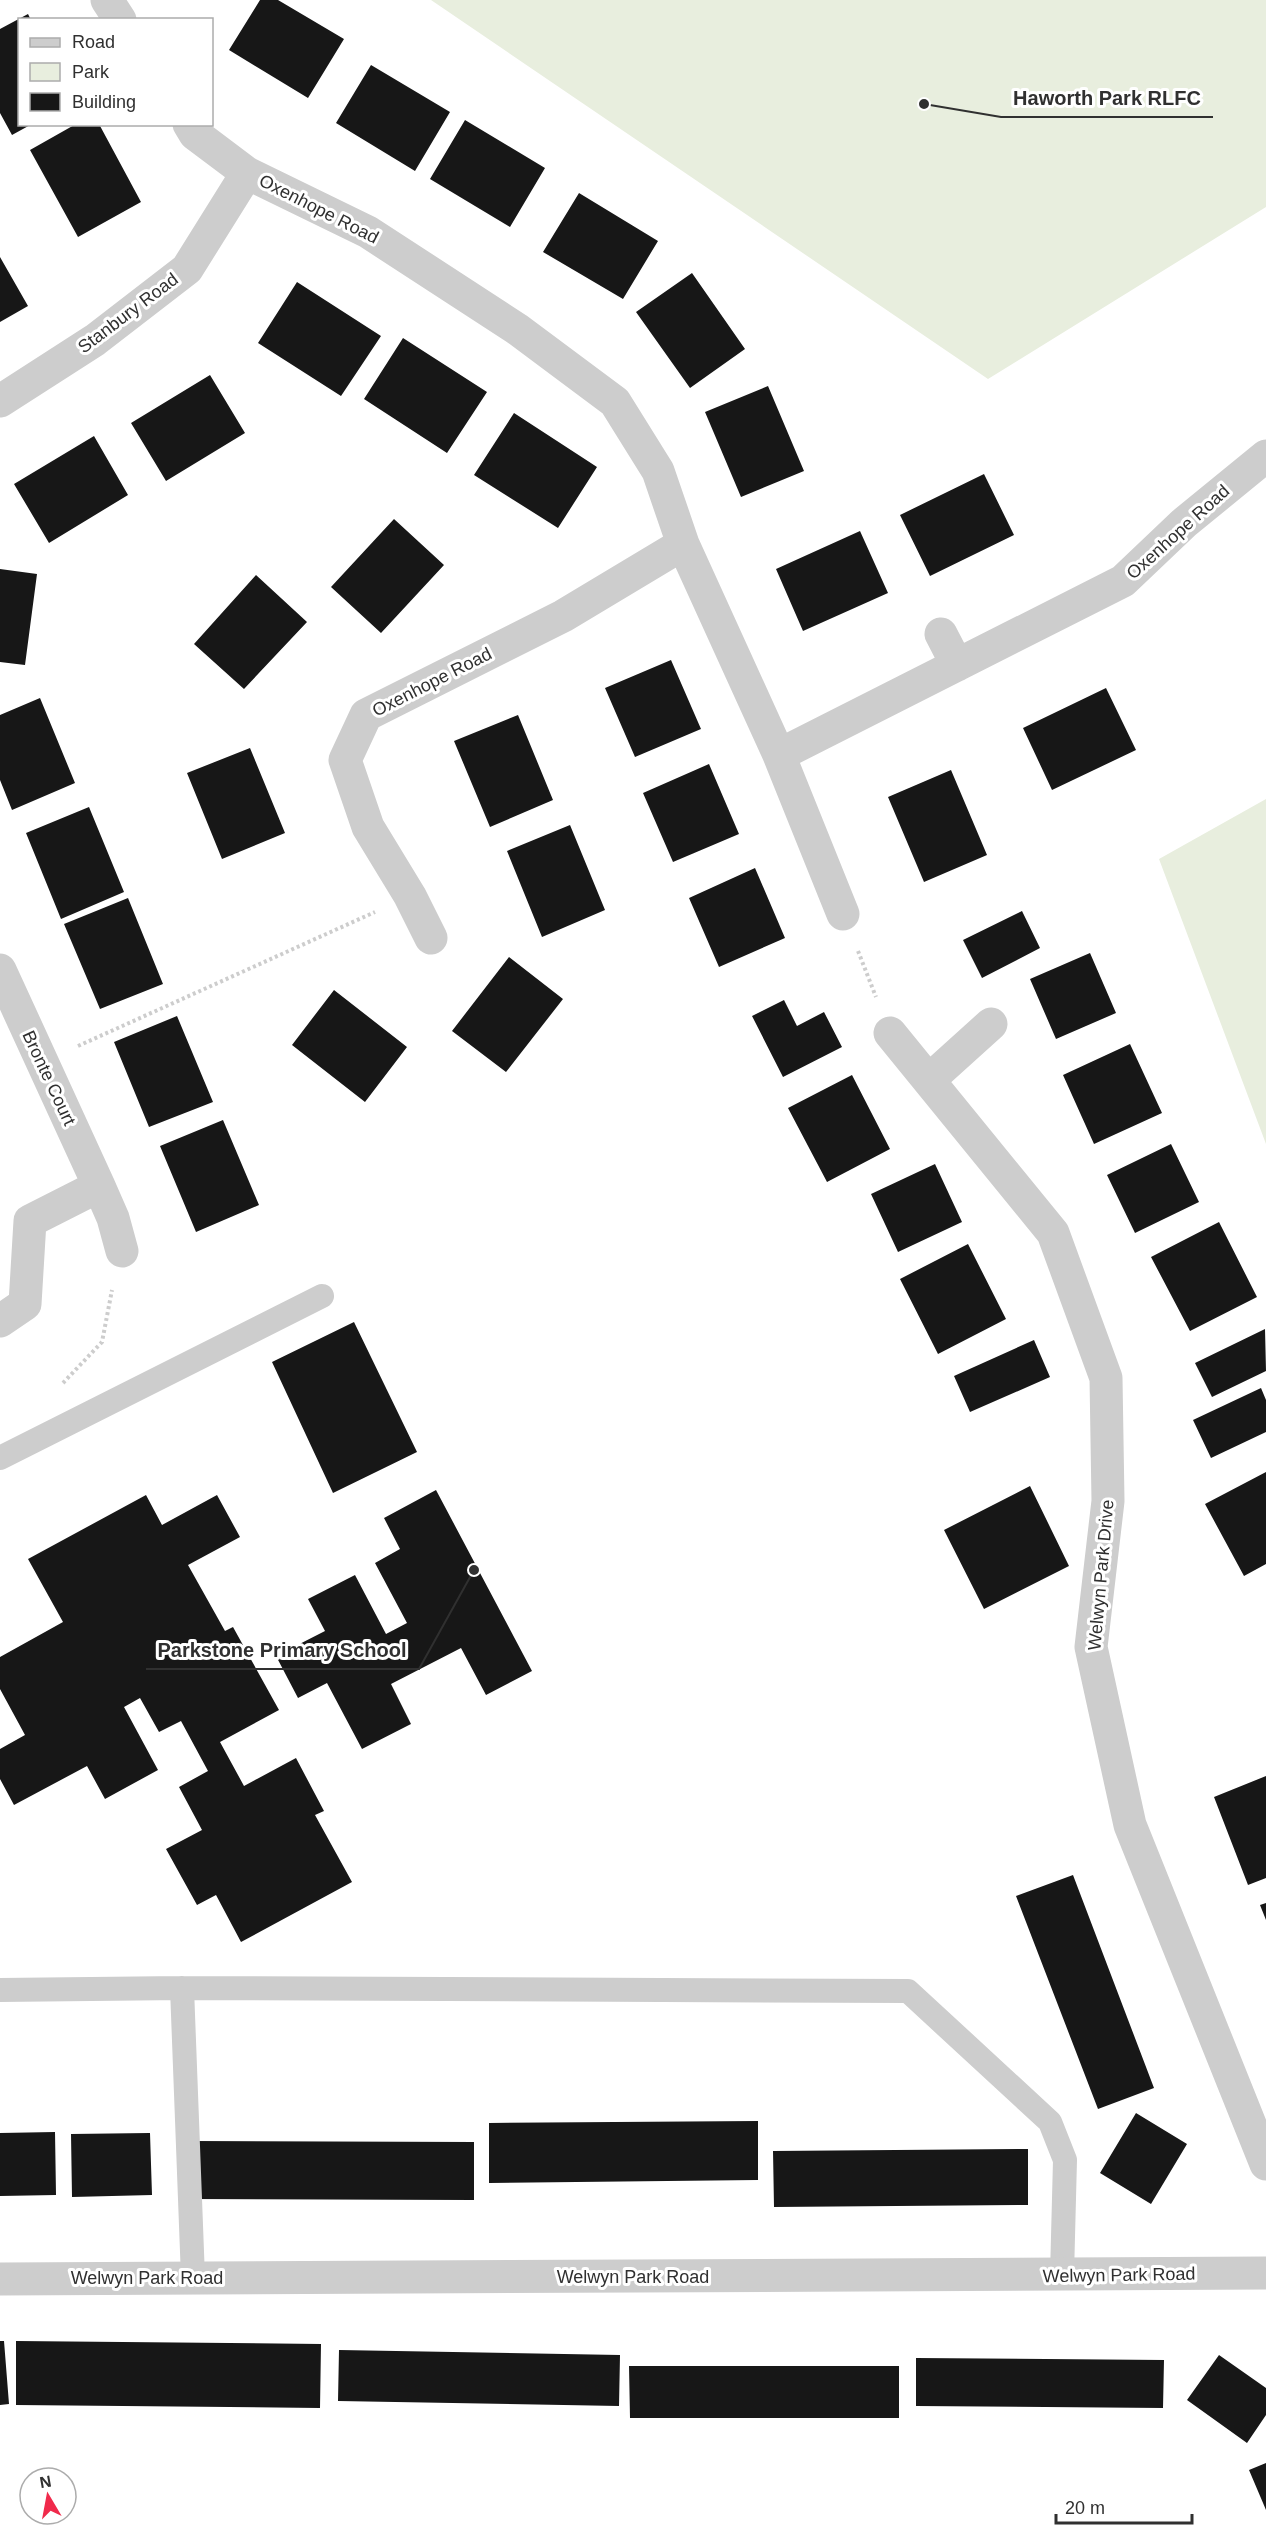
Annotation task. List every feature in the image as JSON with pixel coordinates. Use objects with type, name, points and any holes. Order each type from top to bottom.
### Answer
[{"type":"street","points":[[107,0],[119,18]]},
{"type":"street","points":[[190,126],[195,134],[247,172]]},
{"type":"street","name":"Stanbury Road","points":[[0,401],[95,340],[187,269],[247,172]]},
{"type":"street","name":"Oxenhope Road","points":[[247,172],[368,232],[517,329],[615,402],[658,471],[683,544],[779,755],[843,914]]},
{"type":"street","name":"Oxenhope Road","points":[[779,755],[1123,581],[1184,523],[1266,456]]},
{"type":"street","name":"Oxenhope Road","points":[[430,938],[410,896],[368,827],[345,760],[366,715],[563,616],[683,544]]},
{"type":"street","points":[[941,634],[957,665]]},
{"type":"street","name":"Bronte Court","points":[[0,970],[113,1218],[122,1251]]},
{"type":"street","points":[[929,1080],[991,1024]]},
{"type":"street","name":"Welwyn Park Drive","points":[[890,1033],[1053,1233],[1106,1378],[1108,1501],[1091,1647],[1130,1826],[1266,2164]]},
{"type":"street","points":[[0,1321],[25,1304],[30,1221],[99,1186]]},
{"type":"street","name":"Welwyn Park Road","points":[[0,2279],[1062,2276],[1266,2273]]},
{"type":"lane","points":[[0,1458],[322,1296]]},
{"type":"lane","points":[[0,1990],[182,1988],[908,1991],[1050,2122],[1065,2160],[1062,2276]]},
{"type":"lane","points":[[182,1988],[192,2278]]},
{"type":"path","points":[[42,1063],[410,896]]},
{"type":"path","points":[[843,914],[890,1033]]},
{"type":"path","points":[[54,1388],[63,1383],[102,1342],[122,1251]]},
{"type":"green space","points":[[431,0],[1266,0],[1266,207],[988,379]]},
{"type":"green space","points":[[1266,799],[1266,1144],[1159,859]]},
{"type":"building","points":[[260,0],[278,0],[344,39],[308,98],[229,50]]},
{"type":"building","points":[[18,19],[18,126],[28,126],[12,135],[0,113],[0,29]]},
{"type":"building","points":[[371,65],[450,112],[415,171],[336,123]]},
{"type":"building","points":[[465,120],[545,168],[510,227],[430,179]]},
{"type":"building","points":[[72,126],[100,126],[141,202],[78,237],[30,150]]},
{"type":"building","points":[[579,193],[658,241],[623,299],[543,252]]},
{"type":"building","points":[[0,257],[28,306],[0,322]]},
{"type":"building","points":[[692,273],[745,349],[690,388],[636,312]]},
{"type":"building","points":[[297,282],[381,336],[341,396],[258,343]]},
{"type":"building","points":[[403,338],[487,392],[447,453],[364,399]]},
{"type":"building","points":[[210,375],[245,433],[166,481],[131,423]]},
{"type":"building","points":[[768,386],[804,471],[741,497],[705,412]]},
{"type":"building","points":[[514,413],[597,467],[558,528],[474,475]]},
{"type":"building","points":[[94,436],[128,495],[49,543],[14,484]]},
{"type":"building","points":[[984,474],[1014,535],[930,576],[900,515]]},
{"type":"building","points":[[394,519],[444,565],[381,633],[331,587]]},
{"type":"building","points":[[860,531],[888,593],[803,631],[776,569]]},
{"type":"building","points":[[0,569],[37,574],[25,665],[0,662]]},
{"type":"building","points":[[256,575],[307,622],[244,689],[194,644]]},
{"type":"building","points":[[671,660],[701,729],[635,757],[605,688]]},
{"type":"building","points":[[1106,688],[1136,750],[1052,790],[1023,728]]},
{"type":"building","points":[[40,698],[75,783],[12,810],[0,780],[0,715]]},
{"type":"building","points":[[518,715],[553,800],[490,827],[454,741]]},
{"type":"building","points":[[250,748],[285,833],[222,859],[187,773]]},
{"type":"building","points":[[709,764],[739,834],[673,862],[643,793]]},
{"type":"building","points":[[951,770],[987,855],[924,882],[888,797]]},
{"type":"building","points":[[89,807],[124,892],[61,919],[26,833]]},
{"type":"building","points":[[570,825],[605,910],[542,937],[507,851]]},
{"type":"building","points":[[755,868],[785,938],[719,967],[689,898]]},
{"type":"building","points":[[128,898],[163,984],[100,1009],[64,924]]},
{"type":"building","points":[[1022,911],[1040,948],[982,978],[963,940]]},
{"type":"building","points":[[1090,953],[1116,1013],[1056,1039],[1030,979]]},
{"type":"building","points":[[509,957],[563,999],[506,1072],[452,1031]]},
{"type":"building","points":[[334,990],[407,1047],[365,1102],[292,1045]]},
{"type":"building","points":[[784,1000],[797,1026],[824,1012],[842,1047],[783,1077],[752,1016]]},
{"type":"building","points":[[177,1016],[213,1102],[149,1127],[114,1042]]},
{"type":"building","points":[[1130,1044],[1162,1113],[1094,1144],[1063,1075]]},
{"type":"building","points":[[852,1075],[890,1149],[827,1182],[788,1108]]},
{"type":"building","points":[[223,1120],[259,1205],[196,1232],[160,1146]]},
{"type":"building","points":[[1171,1144],[1199,1202],[1135,1233],[1107,1175]]},
{"type":"building","points":[[935,1164],[962,1222],[898,1252],[871,1194]]},
{"type":"building","points":[[1219,1222],[1257,1297],[1190,1331],[1151,1257]]},
{"type":"building","points":[[968,1244],[1006,1319],[938,1354],[900,1279]]},
{"type":"building","points":[[354,1322],[417,1452],[333,1493],[272,1362]]},
{"type":"building","points":[[1265,1329],[1266,1371],[1212,1397],[1195,1363]]},
{"type":"building","points":[[1034,1340],[1050,1377],[970,1412],[954,1376]]},
{"type":"building","points":[[1261,1388],[1266,1400],[1266,1432],[1211,1458],[1193,1420]]},
{"type":"building","points":[[1266,1472],[1266,1564],[1244,1576],[1205,1504]]},
{"type":"building","points":[[1030,1486],[1069,1566],[984,1609],[944,1530]]},
{"type":"building","points":[[436,1490],[532,1671],[486,1695],[461,1648],[391,1684],[411,1724],[362,1749],[327,1683],[298,1698],[276,1656],[325,1631],[308,1599],[355,1575],[386,1634],[407,1623],[375,1563],[400,1549],[384,1518]]},
{"type":"building","points":[[146,1495],[162,1525],[217,1495],[240,1537],[188,1565],[225,1631],[233,1627],[279,1710],[220,1742],[244,1786],[296,1758],[324,1811],[315,1815],[352,1882],[241,1942],[216,1895],[197,1905],[166,1849],[202,1830],[179,1787],[208,1771],[181,1721],[159,1732],[140,1698],[124,1707],[158,1770],[105,1799],[87,1766],[14,1805],[0,1779],[0,1749],[25,1735],[0,1689],[0,1657],[63,1622],[28,1559]]},
{"type":"building","points":[[1266,1776],[1266,1878],[1248,1885],[1214,1797]]},
{"type":"building","points":[[1073,1875],[1154,2088],[1098,2109],[1016,1896]]},
{"type":"building","points":[[1266,1903],[1266,1920],[1260,1905]]},
{"type":"building","points":[[1136,2113],[1187,2144],[1151,2204],[1100,2173]]},
{"type":"building","points":[[758,2121],[758,2180],[489,2183],[489,2123]]},
{"type":"building","points":[[55,2132],[56,2195],[0,2196],[0,2133]]},
{"type":"building","points":[[150,2133],[152,2195],[72,2197],[71,2134]]},
{"type":"building","points":[[191,2141],[474,2142],[474,2200],[190,2199]]},
{"type":"building","points":[[1028,2149],[1028,2205],[774,2207],[773,2151]]},
{"type":"building","points":[[0,2341],[4,2341],[9,2404],[0,2405]]},
{"type":"building","points":[[16,2341],[321,2344],[320,2408],[16,2405]]},
{"type":"building","points":[[339,2350],[620,2355],[619,2406],[338,2401]]},
{"type":"building","points":[[1219,2355],[1266,2388],[1266,2415],[1247,2443],[1187,2400]]},
{"type":"building","points":[[916,2358],[1164,2360],[1163,2408],[916,2406]]},
{"type":"building","points":[[629,2366],[899,2366],[899,2418],[630,2418]]},
{"type":"building","points":[[1266,2463],[1266,2510],[1249,2470]]},
{"type":"place","name":"Haworth Park RLFC","points":[[924,104]]},
{"type":"place","name":"Parkstone Primary School","points":[[474,1570]]}]
